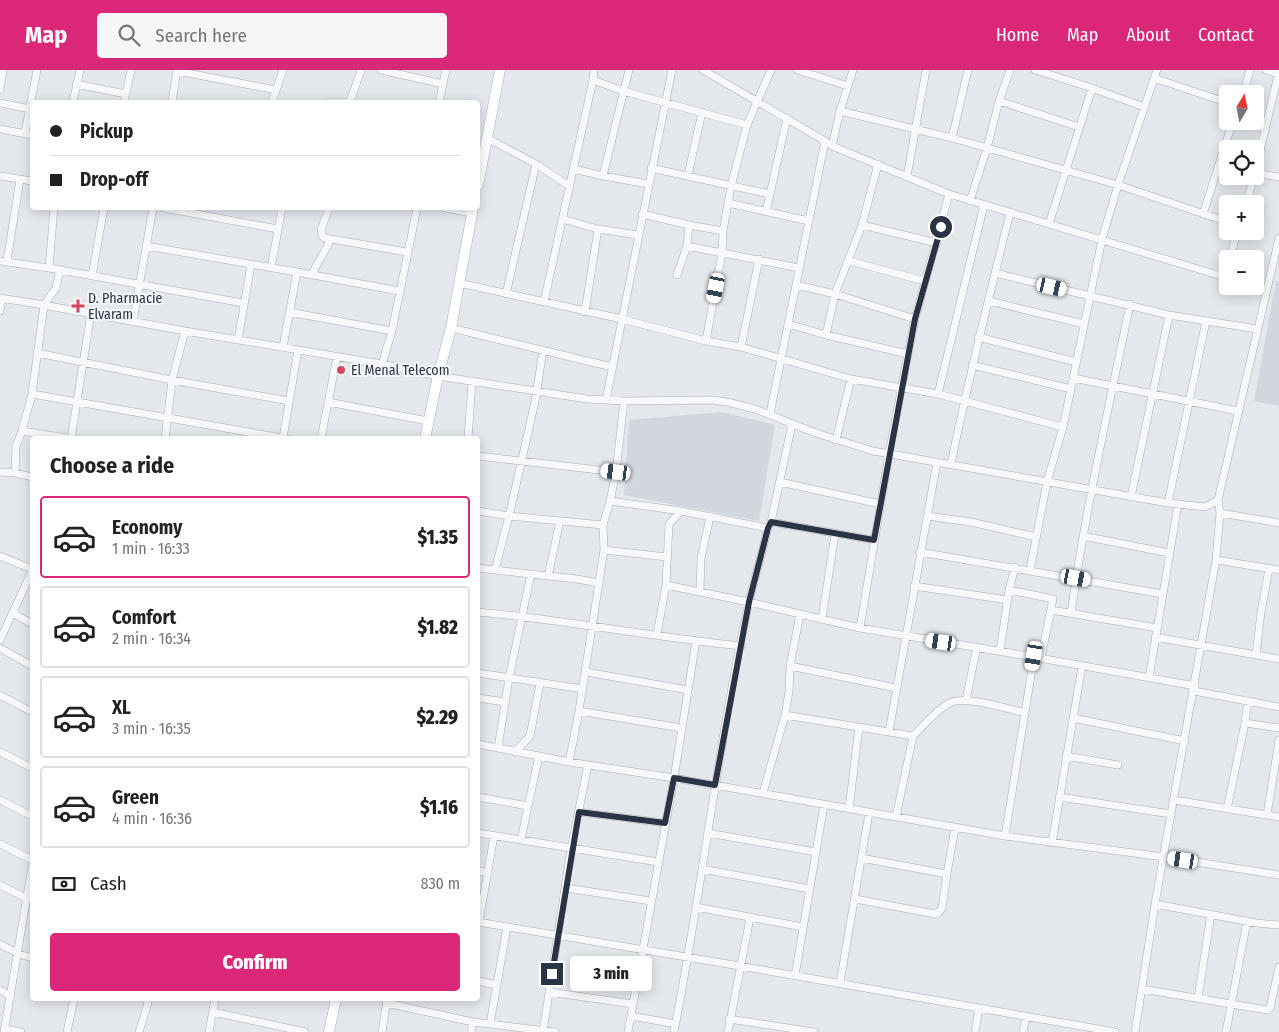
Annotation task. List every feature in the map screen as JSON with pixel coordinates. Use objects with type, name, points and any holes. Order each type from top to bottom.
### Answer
[{"type":"street","points":[[0,90],[3,70]]},
{"type":"street","points":[[32,100],[38,70]]},
{"type":"street","points":[[73,100],[80,70]]},
{"type":"street","points":[[124,100],[131,70]]},
{"type":"street","points":[[172,100],[177,70],[276,90]]},
{"type":"street","points":[[273,100],[283,70]]},
{"type":"street","points":[[349,100],[361,70]]},
{"type":"street","points":[[380,70],[443,84]]},
{"type":"street","points":[[440,100],[446,70]]},
{"type":"street","points":[[480,175],[500,70]]},
{"type":"street","points":[[544,302],[594,70]]},
{"type":"street","points":[[603,176],[629,70]]},
{"type":"street","points":[[606,400],[672,70]]},
{"type":"street","points":[[703,70],[832,146],[906,177],[970,201],[1102,239],[1219,276]]},
{"type":"street","points":[[706,341],[722,253],[723,231],[731,186],[747,125],[771,70]]},
{"type":"street","points":[[797,70],[848,86]]},
{"type":"street","points":[[832,146],[840,111],[853,70]]},
{"type":"street","points":[[906,177],[926,70]]},
{"type":"street","points":[[952,138],[968,70]]},
{"type":"street","points":[[970,201],[1010,70]]},
{"type":"street","points":[[1035,70],[1144,107]]},
{"type":"street","points":[[1030,570],[1047,482],[1063,427],[1102,239],[1157,70]]},
{"type":"street","points":[[1246,85],[1250,70]]},
{"type":"street","points":[[1263,140],[1279,73],[1266,70]]},
{"type":"street","points":[[1154,78],[1219,100]]},
{"type":"street","points":[[593,80],[623,91],[747,125]]},
{"type":"street","points":[[76,84],[126,94]]},
{"type":"street","points":[[1049,224],[1092,88]]},
{"type":"street","points":[[1000,101],[1079,127]]},
{"type":"street","points":[[0,104],[30,109],[29,134],[0,129]]},
{"type":"street","points":[[840,111],[952,138],[1118,185],[1219,219]]},
{"type":"street","points":[[688,176],[702,112]]},
{"type":"street","points":[[766,212],[787,118]]},
{"type":"street","points":[[1203,214],[1230,130]]},
{"type":"street","points":[[487,138],[536,164],[569,186]]},
{"type":"street","points":[[770,414],[825,141]]},
{"type":"street","points":[[506,294],[536,164]]},
{"type":"street","points":[[826,335],[836,294],[862,225],[878,164]]},
{"type":"street","points":[[651,168],[769,194]]},
{"type":"street","points":[[574,169],[648,184]]},
{"type":"street","points":[[1264,175],[1279,177]]},
{"type":"street","points":[[0,176],[30,181]]},
{"type":"street","points":[[20,179],[3,261],[243,303]]},
{"type":"street","points":[[860,628],[880,504],[915,319],[949,194]]},
{"type":"street","points":[[728,203],[809,221]]},
{"type":"street","points":[[938,394],[984,205]]},
{"type":"street","points":[[49,268],[54,210]]},
{"type":"street","points":[[92,276],[104,210]]},
{"type":"street","points":[[133,321],[153,210]]},
{"type":"street","points":[[175,210],[278,229]]},
{"type":"street","points":[[271,268],[282,210]]},
{"type":"street","points":[[328,210],[321,230],[322,236],[330,240],[407,252]]},
{"type":"street","points":[[382,364],[392,331],[417,210]]},
{"type":"street","points":[[426,436],[438,376],[451,328],[473,210]]},
{"type":"street","points":[[951,464],[978,337],[989,302],[1010,213]]},
{"type":"street","points":[[642,214],[723,231]]},
{"type":"street","points":[[562,219],[598,229],[638,235]]},
{"type":"street","points":[[677,275],[687,246],[689,225]]},
{"type":"street","points":[[862,225],[937,243]]},
{"type":"street","points":[[585,312],[598,229]]},
{"type":"street","points":[[1135,1032],[1155,904],[1216,560],[1220,513],[1218,500],[1279,238]]},
{"type":"street","points":[[312,275],[316,263],[324,254],[330,240]]},
{"type":"street","points":[[146,246],[399,291]]},
{"type":"street","points":[[687,246],[800,268]]},
{"type":"street","points":[[741,348],[758,259]]},
{"type":"street","points":[[849,261],[925,282]]},
{"type":"street","points":[[238,340],[251,264]]},
{"type":"street","points":[[15,473],[16,446],[32,394],[44,304],[56,288],[60,270]]},
{"type":"street","points":[[283,348],[297,272]]},
{"type":"street","points":[[995,273],[1130,304],[1169,315],[1257,329]]},
{"type":"street","points":[[459,283],[622,319],[741,348],[851,379],[964,400],[1063,427]]},
{"type":"street","points":[[796,284],[836,294],[915,319]]},
{"type":"street","points":[[0,311],[1,298],[44,304],[185,331],[382,364],[438,376],[587,399],[624,402],[712,400],[741,405],[770,414],[792,424],[873,452],[1168,503],[1205,506],[1218,500]]},
{"type":"street","points":[[989,302],[1084,324]]},
{"type":"street","points":[[1071,614],[1083,536],[1130,304]]},
{"type":"street","points":[[290,312],[392,331]]},
{"type":"street","points":[[72,436],[91,313]]},
{"type":"street","points":[[1131,497],[1169,315]]},
{"type":"street","points":[[1168,503],[1206,321]]},
{"type":"street","points":[[788,324],[908,354]]},
{"type":"street","points":[[451,328],[612,368]]},
{"type":"street","points":[[165,436],[172,380],[185,331]]},
{"type":"street","points":[[978,337],[1076,362]]},
{"type":"street","points":[[283,436],[298,350]]},
{"type":"street","points":[[494,570],[509,516],[534,402],[543,350]]},
{"type":"street","points":[[38,353],[289,401]]},
{"type":"street","points":[[322,436],[337,356]]},
{"type":"street","points":[[972,365],[1071,389]]},
{"type":"street","points":[[1073,378],[1238,412]]},
{"type":"street","points":[[836,440],[851,379]]},
{"type":"street","points":[[468,436],[472,381]]},
{"type":"street","points":[[32,394],[255,436]]},
{"type":"street","points":[[328,402],[428,421]]},
{"type":"street","points":[[569,762],[586,672],[604,550],[603,525],[616,472],[624,402]]},
{"type":"street","points":[[674,1032],[688,957],[715,785],[749,602],[770,525],[792,424]]},
{"type":"street","points":[[22,431],[53,436]]},
{"type":"street","points":[[480,456],[616,472]]},
{"type":"street","points":[[889,732],[937,462]]},
{"type":"street","points":[[0,472],[30,477]]},
{"type":"street","points":[[780,482],[880,504]]},
{"type":"street","points":[[610,501],[874,540]]},
{"type":"street","points":[[1149,678],[1178,504]]},
{"type":"street","points":[[480,511],[603,525]]},
{"type":"street","points":[[657,634],[666,585],[669,524],[681,511]]},
{"type":"street","points":[[1220,513],[1279,523]]},
{"type":"street","points":[[927,516],[963,520],[1036,536]]},
{"type":"street","points":[[700,592],[701,558],[710,517]]},
{"type":"street","points":[[548,576],[560,521]]},
{"type":"street","points":[[822,619],[835,534]]},
{"type":"street","points":[[1083,536],[1170,552]]},
{"type":"street","points":[[604,550],[667,557]]},
{"type":"street","points":[[920,552],[1162,594]]},
{"type":"street","points":[[0,556],[30,569]]},
{"type":"street","points":[[1216,560],[1279,570]]},
{"type":"street","points":[[1000,651],[1014,567]]},
{"type":"street","points":[[480,568],[599,583]]},
{"type":"street","points":[[1256,655],[1269,569]]},
{"type":"street","points":[[0,640],[30,574]]},
{"type":"street","points":[[498,748],[509,678],[531,574]]},
{"type":"street","points":[[666,585],[860,628],[1038,657],[1149,678],[1279,707]]},
{"type":"street","points":[[914,586],[1008,600]]},
{"type":"street","points":[[1005,836],[1025,712],[1051,610],[1052,599],[1009,590]]},
{"type":"street","points":[[1051,610],[1157,628]]},
{"type":"street","points":[[480,612],[523,616],[741,646]]},
{"type":"street","points":[[12,613],[30,623]]},
{"type":"street","points":[[763,793],[785,715],[789,691],[790,666],[800,614]]},
{"type":"street","points":[[1155,637],[1279,659]]},
{"type":"street","points":[[628,1032],[674,778],[696,641]]},
{"type":"street","points":[[966,700],[977,647]]},
{"type":"street","points":[[0,648],[30,665]]},
{"type":"street","points":[[790,666],[896,688]]},
{"type":"street","points":[[1052,843],[1082,666]]},
{"type":"street","points":[[586,672],[688,690]]},
{"type":"street","points":[[480,673],[583,689]]},
{"type":"street","points":[[515,752],[530,736],[540,682]]},
{"type":"street","points":[[0,696],[30,711]]},
{"type":"street","points":[[480,698],[505,702]]},
{"type":"street","points":[[896,818],[913,736],[952,701],[966,700],[1025,712]]},
{"type":"street","points":[[1227,809],[1248,701]]},
{"type":"street","points":[[579,711],[682,728]]},
{"type":"street","points":[[785,715],[913,736]]},
{"type":"street","points":[[1073,718],[1185,741]]},
{"type":"street","points":[[1245,723],[1279,728]]},
{"type":"street","points":[[850,809],[859,727]]},
{"type":"street","points":[[1267,815],[1279,740]]},
{"type":"street","points":[[480,744],[569,762],[763,793],[956,828],[1279,875]]},
{"type":"street","points":[[0,752],[30,767]]},
{"type":"street","points":[[521,840],[539,756]]},
{"type":"street","points":[[1066,756],[1118,765]]},
{"type":"street","points":[[543,1031],[572,849],[588,765]]},
{"type":"street","points":[[480,797],[528,806]]},
{"type":"street","points":[[1059,797],[1171,814]]},
{"type":"street","points":[[0,800],[30,815]]},
{"type":"street","points":[[1174,800],[1279,817]]},
{"type":"street","points":[[795,976],[824,805]]},
{"type":"street","points":[[579,812],[665,823]]},
{"type":"street","points":[[840,983],[869,813]]},
{"type":"street","points":[[854,898],[935,914],[939,912],[942,908],[956,828]]},
{"type":"street","points":[[480,833],[658,862]]},
{"type":"street","points":[[708,834],[816,852]]},
{"type":"street","points":[[480,912],[494,836]]},
{"type":"street","points":[[0,844],[30,859]]},
{"type":"street","points":[[861,858],[947,874]]},
{"type":"street","points":[[702,869],[810,889]]},
{"type":"street","points":[[480,871],[488,873]]},
{"type":"street","points":[[21,1032],[5,1031],[30,884]]},
{"type":"street","points":[[0,885],[28,899]]},
{"type":"street","points":[[566,888],[651,901]]},
{"type":"street","points":[[1155,904],[1247,921],[1279,924]]},
{"type":"street","points":[[696,907],[804,927]]},
{"type":"street","points":[[1198,998],[1212,914]]},
{"type":"street","points":[[728,1032],[750,918]]},
{"type":"street","points":[[1226,1032],[1233,1004],[1247,921]]},
{"type":"street","points":[[480,922],[1115,1032]]},
{"type":"street","points":[[490,1024],[507,927]]},
{"type":"street","points":[[0,944],[30,957]]},
{"type":"street","points":[[1142,989],[1269,1010],[1279,967]]},
{"type":"street","points":[[480,981],[497,985]]},
{"type":"street","points":[[0,990],[11,996]]},
{"type":"street","points":[[549,992],[633,1004]]},
{"type":"street","points":[[67,1032],[74,1001]]},
{"type":"street","points":[[139,1032],[148,1001]]},
{"type":"street","points":[[209,1032],[215,1001]]},
{"type":"street","points":[[330,1032],[336,1001]]},
{"type":"street","points":[[382,1032],[387,1001],[473,1022],[518,1030],[555,1032]]},
{"type":"street","points":[[975,1032],[979,1008]]},
{"type":"street","points":[[213,1012],[305,1032]]},
{"type":"street","points":[[631,1016],[676,1024]]},
{"type":"street","points":[[1023,1032],[1026,1016]]},
{"type":"street","points":[[729,1019],[814,1032]]},
{"type":"street","points":[[471,1032],[473,1022]]},
{"type":"shaded area","points":[[1276,281],[1279,281],[1279,406],[1254,401]]},
{"type":"shaded area","points":[[722,412],[775,425],[759,521],[624,495],[629,420]]},
{"type":"place","name":"D. Pharmacie Elvaram","points":[[78,306]]},
{"type":"place","name":"El Menal Telecom","points":[[341,370]]},
{"type":"route","points":[[552,974],[579,812],[665,823],[674,778],[715,785],[749,602],[771,522],[874,540],[915,319],[941,227]]}]
